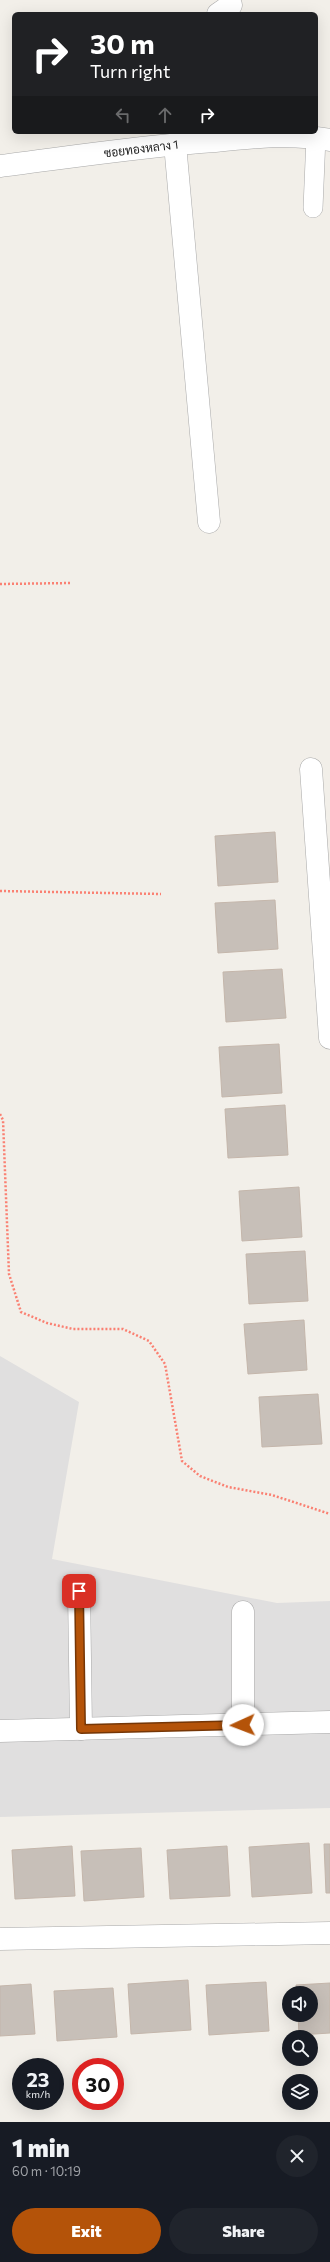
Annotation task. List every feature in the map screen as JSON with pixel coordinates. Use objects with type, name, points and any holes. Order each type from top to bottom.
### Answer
[{"type":"street","name":"ซอยทองหลาง 1","points":[[0,166],[165,140],[262,137],[323,139]]},
{"type":"street","points":[[165,140],[209,522]]},
{"type":"street","points":[[311,769],[330,1038]]},
{"type":"street","points":[[79,1591],[81,1729]]},
{"type":"street","points":[[243,1612],[243,1725]]},
{"type":"street","points":[[0,1732],[330,1722]]},
{"type":"street","points":[[0,1939],[330,1933]]},
{"type":"lane","points":[[313,208],[323,139]]},
{"type":"path","points":[[0,584],[72,583]]},
{"type":"path","points":[[0,891],[161,894]]},
{"type":"path","points":[[0,1114],[3,1120],[9,1274],[21,1312],[47,1323],[73,1329],[123,1329],[149,1341],[165,1364],[182,1461],[200,1476],[228,1487],[272,1494],[330,1514]]},
{"type":"shaded area","points":[[0,1356],[79,1402],[52,1559],[277,1603],[330,1601],[330,1808],[0,1817]]},
{"type":"building","points":[[275,832],[278,882],[218,886],[215,836]]},
{"type":"building","points":[[275,900],[278,949],[218,953],[215,903]]},
{"type":"building","points":[[282,969],[286,1018],[226,1022],[223,972]]},
{"type":"building","points":[[279,1044],[282,1093],[222,1097],[219,1047]]},
{"type":"building","points":[[285,1105],[288,1155],[228,1158],[225,1109]]},
{"type":"building","points":[[299,1187],[302,1237],[242,1241],[239,1191]]},
{"type":"building","points":[[305,1251],[308,1301],[249,1304],[246,1254]]},
{"type":"building","points":[[304,1320],[307,1370],[248,1374],[244,1324]]},
{"type":"building","points":[[318,1394],[322,1444],[262,1447],[259,1397]]},
{"type":"building","points":[[309,1843],[312,1893],[252,1897],[249,1847]]},
{"type":"building","points":[[324,1844],[330,1844],[330,1893],[326,1893]]},
{"type":"building","points":[[72,1846],[75,1896],[15,1899],[12,1850]]},
{"type":"building","points":[[227,1846],[230,1896],[170,1899],[167,1850]]},
{"type":"building","points":[[141,1848],[144,1897],[84,1901],[81,1851]]},
{"type":"building","points":[[188,1980],[191,2030],[131,2034],[128,1984]]},
{"type":"building","points":[[266,1982],[269,2031],[209,2035],[206,1985]]},
{"type":"building","points":[[330,1983],[330,2033],[318,2034],[318,2030],[299,2030],[298,2022],[318,2022],[318,1986],[296,1985]]},
{"type":"building","points":[[31,1984],[35,2034],[0,2036],[0,1986]]},
{"type":"building","points":[[113,1988],[117,2037],[57,2041],[54,1991]]},
{"type":"route","points":[[79,1591],[81,1729],[243,1725]]}]
